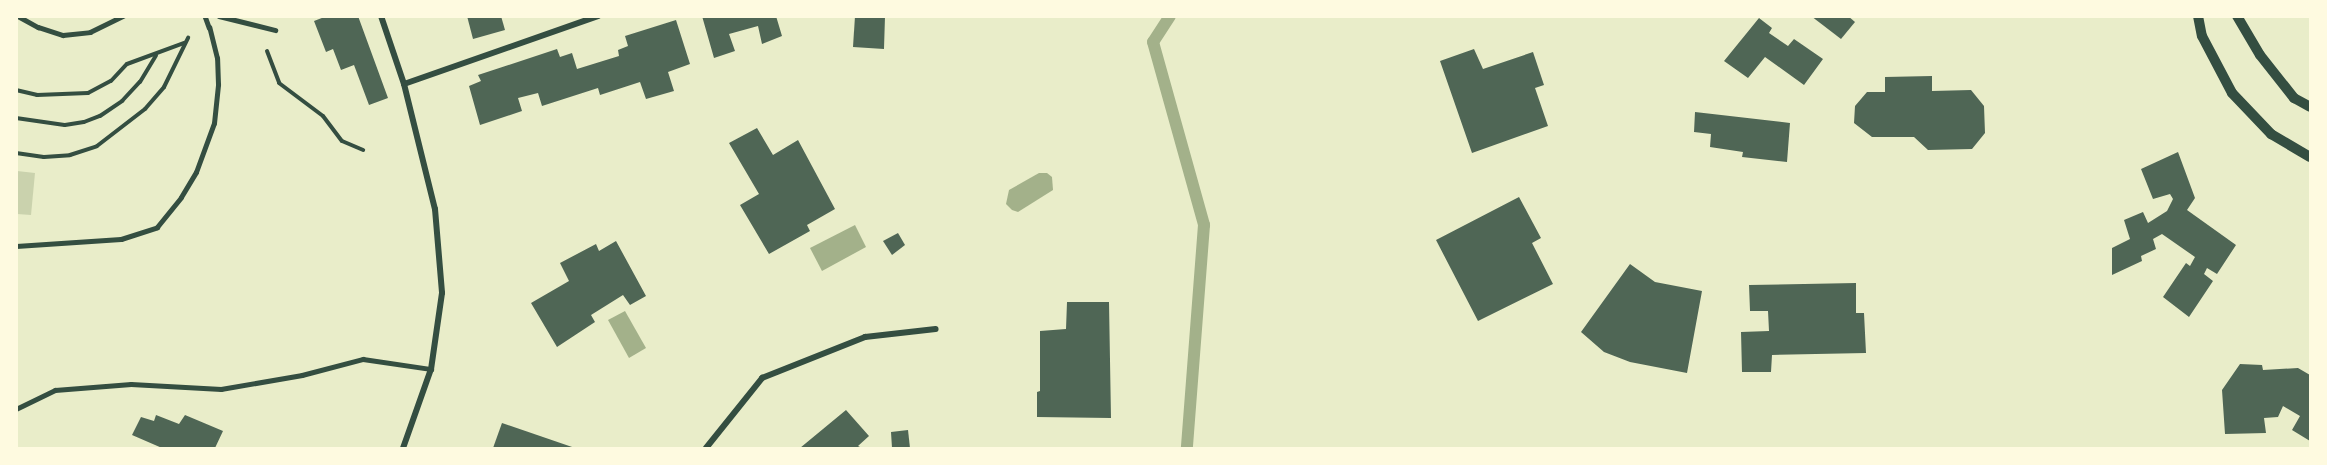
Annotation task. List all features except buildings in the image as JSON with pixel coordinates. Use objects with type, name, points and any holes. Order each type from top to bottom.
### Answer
[{"type":"street","points":[[381,16],[404,84],[435,209],[442,293],[431,369],[403,448]]},
{"type":"street","points":[[404,84],[598,16]]},
{"type":"street","points":[[2198,16],[2202,36],[2232,93],[2271,134],[2310,157]]},
{"type":"street","points":[[2237,16],[2267,64],[2294,98],[2310,107]]},
{"type":"street","points":[[16,246],[121,239],[156,226],[181,197],[196,172],[214,123],[218,84],[217,58],[209,27]]},
{"type":"street","points":[[706,448],[762,378],[865,337],[936,329]]},
{"type":"lane","points":[[18,16],[38,27],[63,35],[90,32],[123,16]]},
{"type":"lane","points":[[219,16],[275,30]]},
{"type":"lane","points":[[206,18],[209,27]]},
{"type":"lane","points":[[16,409],[56,390],[131,384],[221,388],[302,375],[363,359],[431,369]]},
{"type":"path","points":[[16,153],[44,158],[70,155],[97,146],[145,109],[164,87],[184,43],[206,18]]},
{"type":"path","points":[[261,27],[279,83],[323,116],[342,141],[363,150]]},
{"type":"path","points":[[16,90],[37,95],[88,93],[111,81],[126,64],[184,43]]},
{"type":"path","points":[[16,118],[65,125],[84,122],[100,116],[122,101],[134,88],[157,54]]},
{"type":"shaded area","points":[[17,171],[35,173],[31,215],[17,214]]},
{"type":"shaded area","points":[[1039,173],[1047,173],[1052,177],[1053,190],[1018,212],[1012,210],[1006,204],[1009,190]]},
{"type":"shaded area","points":[[855,225],[866,247],[822,271],[810,248]]},
{"type":"shaded area","points":[[625,311],[646,348],[629,358],[608,320]]},
{"type":"waterway","points":[[1170,16],[1153,42],[1204,225],[1187,448]]}]
